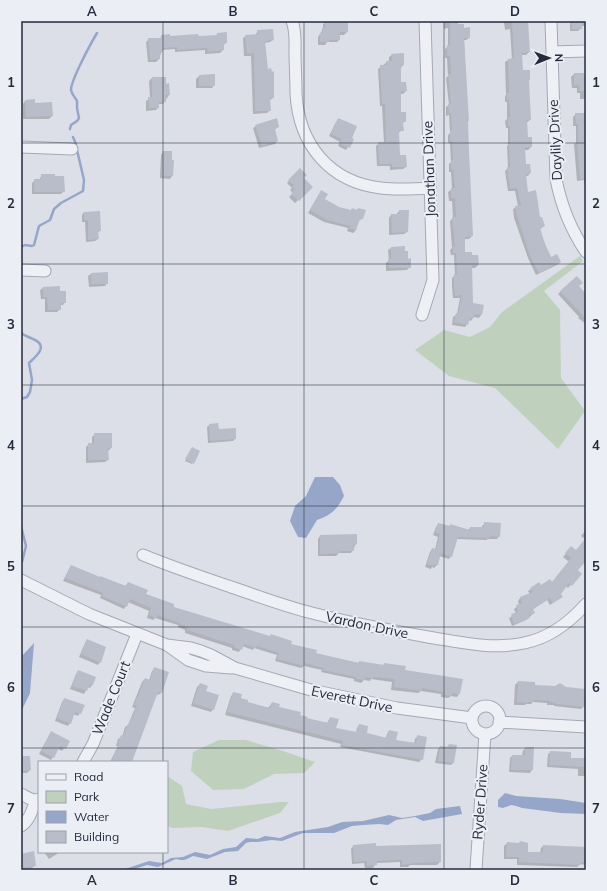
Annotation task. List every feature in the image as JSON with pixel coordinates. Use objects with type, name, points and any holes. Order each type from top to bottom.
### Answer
[{"type":"street","points":[[292,21],[295,32],[296,94],[299,116],[306,138],[319,157],[335,172],[367,185],[392,189],[430,188]]},
{"type":"street","name":"Jonathan Drive","points":[[422,316],[433,280],[424,21]]},
{"type":"street","name":"Daylily Drive","points":[[550,21],[556,179],[570,225],[586,252]]},
{"type":"street","points":[[552,52],[586,51]]},
{"type":"street","points":[[21,147],[72,149]]},
{"type":"street","points":[[21,270],[45,271]]},
{"type":"street","name":"Vardon Drive","points":[[143,555],[274,602],[311,613],[414,635],[481,645],[509,646],[540,639],[564,626],[577,615],[586,604]]},
{"type":"street","name":"Everett Drive","points":[[21,580],[89,614],[167,645],[188,660],[206,666],[235,668],[280,682],[397,708],[472,718]]},
{"type":"street","name":"Wade Court","points":[[84,761],[93,744],[137,634]]},
{"type":"street","points":[[491,707],[497,712],[499,722],[493,732],[485,734],[477,731],[474,727],[472,718],[476,710],[491,707]]},
{"type":"street","points":[[499,722],[586,727]]},
{"type":"street","name":"Ryder Drive","points":[[475,870],[485,734]]},
{"type":"street","points":[[21,794],[37,800],[27,821],[21,826]]},
{"type":"green space","points":[[580,256],[583,261],[544,291],[560,310],[561,378],[585,411],[558,449],[495,388],[449,376],[415,350],[444,330],[470,337],[490,327],[502,312]]},
{"type":"green space","points":[[219,740],[246,740],[315,762],[304,773],[274,774],[244,789],[213,790],[191,771],[193,752]]},
{"type":"green space","points":[[168,777],[182,786],[186,804],[211,809],[289,802],[280,813],[228,831],[202,827],[172,828],[168,826]]},
{"type":"water","points":[[315,477],[333,477],[340,485],[344,496],[334,511],[317,520],[306,538],[298,537],[290,521],[295,506],[306,496]]},
{"type":"water","points":[[34,643],[30,693],[21,712],[21,657]]},
{"type":"water","points":[[505,793],[516,796],[560,799],[586,803],[586,814],[561,813],[522,808],[511,805],[503,808],[498,807],[498,800]]},
{"type":"water","points":[[460,806],[462,814],[423,821],[415,817],[396,820],[388,825],[379,824],[352,826],[334,833],[303,833],[282,841],[272,840],[246,843],[238,851],[225,852],[207,859],[193,856],[184,860],[176,859],[158,867],[147,865],[131,870],[122,870],[149,861],[162,863],[171,858],[183,857],[195,852],[210,855],[223,849],[236,847],[246,838],[258,839],[265,836],[280,838],[295,832],[328,827],[342,822],[363,821],[389,815],[402,818],[430,813],[436,809]]},
{"type":"building","points":[[325,21],[348,21],[348,32],[340,32],[340,40],[320,42],[320,33],[322,33],[322,28],[325,28]]},
{"type":"building","points":[[450,21],[458,21],[458,24],[464,24],[464,28],[470,27],[470,38],[464,38],[469,121],[473,236],[465,237],[465,252],[472,252],[472,255],[478,255],[479,265],[472,265],[473,303],[484,305],[482,315],[475,314],[474,318],[470,318],[468,325],[454,322],[456,313],[458,314],[462,295],[455,296],[454,284],[454,274],[457,274],[456,253],[453,253],[453,246],[455,246],[452,217],[456,217],[455,198],[451,198],[451,188],[455,188],[453,169],[451,170],[451,161],[453,160],[450,131],[452,131],[451,113],[449,113],[448,104],[451,103],[448,74],[451,74],[450,56],[447,56],[447,45],[450,45]]},
{"type":"building","points":[[512,21],[528,21],[530,52],[522,53],[523,70],[530,70],[531,120],[527,120],[528,137],[532,137],[532,147],[525,147],[526,164],[530,164],[531,173],[526,174],[528,192],[536,190],[540,217],[542,217],[545,226],[540,228],[545,244],[551,257],[557,254],[561,262],[539,273],[530,256],[517,215],[515,206],[521,205],[517,188],[510,189],[507,167],[510,167],[510,126],[508,126],[508,117],[510,117],[509,99],[507,100],[507,93],[509,93],[508,59],[514,58]]},
{"type":"building","points":[[572,21],[582,21],[582,29],[572,29]]},
{"type":"building","points":[[273,29],[274,40],[265,41],[268,69],[271,68],[272,72],[274,71],[274,98],[270,98],[271,111],[255,111],[254,53],[247,54],[245,35],[258,34],[257,30]]},
{"type":"building","points":[[227,32],[227,43],[224,43],[224,50],[208,52],[207,48],[177,50],[177,47],[163,48],[163,52],[160,53],[160,59],[150,60],[148,38],[161,38],[161,35],[170,34],[170,36],[198,34],[199,36],[217,35],[217,33]]},
{"type":"building","points":[[404,53],[404,65],[401,66],[401,82],[406,82],[407,91],[401,91],[401,112],[406,112],[406,122],[403,122],[404,131],[399,131],[400,155],[406,155],[407,167],[392,167],[392,164],[379,164],[378,142],[386,142],[385,103],[382,104],[380,65],[387,65],[386,61],[392,61],[391,54]]},
{"type":"building","points":[[574,73],[584,73],[584,77],[586,77],[586,91],[579,91],[579,85],[574,86]]},
{"type":"building","points":[[215,74],[215,86],[199,86],[199,75]]},
{"type":"building","points":[[152,77],[166,77],[166,84],[169,83],[170,95],[166,95],[166,102],[159,102],[159,108],[149,108],[148,97],[152,97]]},
{"type":"building","points":[[35,99],[35,103],[52,102],[53,116],[26,117],[25,100]]},
{"type":"building","points":[[575,113],[586,113],[586,178],[580,179],[577,141],[578,124],[576,124]]},
{"type":"building","points":[[277,118],[279,127],[275,129],[278,141],[262,146],[255,125]]},
{"type":"building","points":[[338,118],[357,126],[350,148],[340,144],[342,139],[331,134]]},
{"type":"building","points":[[163,151],[172,151],[172,160],[174,160],[173,176],[162,176]]},
{"type":"building","points":[[300,168],[307,175],[304,178],[313,187],[299,201],[291,194],[295,189],[292,187],[294,185],[288,180]]},
{"type":"building","points":[[41,174],[55,174],[55,176],[64,176],[65,192],[34,192],[34,179],[41,179]]},
{"type":"building","points":[[321,190],[328,194],[325,199],[339,207],[351,210],[352,208],[357,210],[358,208],[366,210],[363,219],[360,219],[356,230],[349,228],[350,226],[327,220],[310,210]]},
{"type":"building","points":[[399,210],[409,210],[408,232],[392,233],[391,214],[399,214]]},
{"type":"building","points":[[100,211],[101,231],[98,231],[99,239],[88,240],[88,220],[84,220],[84,212]]},
{"type":"building","points":[[405,246],[405,251],[408,251],[408,259],[411,258],[411,268],[389,268],[388,259],[391,259],[391,247]]},
{"type":"building","points":[[108,272],[108,284],[91,284],[91,273]]},
{"type":"building","points":[[577,276],[583,283],[579,286],[586,294],[586,319],[560,291]]},
{"type":"building","points":[[60,286],[60,291],[66,291],[66,303],[61,303],[61,310],[48,310],[47,297],[43,297],[43,287]]},
{"type":"building","points":[[218,423],[219,429],[236,428],[236,439],[210,441],[209,424]]},
{"type":"building","points":[[94,433],[112,433],[112,448],[108,448],[109,460],[88,460],[88,443],[94,443]]},
{"type":"building","points":[[192,447],[200,451],[194,464],[185,459]]},
{"type":"building","points":[[484,522],[501,523],[500,537],[458,537],[452,557],[441,553],[438,565],[435,564],[434,566],[427,564],[432,548],[436,549],[440,534],[435,532],[438,523],[450,526],[450,524],[470,530],[470,527],[484,527]]},
{"type":"building","points":[[357,534],[357,544],[354,545],[354,551],[340,551],[340,553],[320,554],[320,535]]},
{"type":"building","points":[[586,538],[586,561],[578,570],[582,574],[572,586],[569,583],[561,594],[563,597],[553,603],[550,598],[533,609],[535,613],[529,615],[530,618],[514,624],[511,614],[518,612],[516,605],[522,603],[520,597],[533,592],[530,588],[539,582],[541,585],[550,579],[552,582],[571,558],[565,553],[571,546],[576,550]]},
{"type":"building","points":[[71,565],[126,586],[128,582],[148,590],[146,594],[174,604],[174,607],[270,636],[271,634],[292,641],[291,644],[317,650],[316,653],[359,663],[359,661],[384,665],[384,663],[406,666],[405,670],[463,679],[460,694],[452,693],[452,696],[443,695],[444,692],[422,688],[422,691],[394,687],[395,679],[374,677],[373,679],[365,677],[365,680],[356,679],[356,677],[323,670],[324,668],[305,663],[305,666],[277,659],[279,653],[257,646],[256,648],[244,644],[242,650],[234,647],[234,645],[187,630],[188,627],[180,623],[157,615],[156,618],[149,615],[151,608],[130,599],[127,607],[102,596],[103,593],[65,578]]},
{"type":"building","points":[[87,639],[106,647],[101,663],[81,654]]},
{"type":"building","points":[[154,667],[169,672],[162,693],[158,692],[132,761],[114,761],[112,760],[119,744],[118,743],[121,735],[123,736],[137,706],[134,705],[145,678],[150,680]]},
{"type":"building","points":[[78,670],[96,677],[93,685],[90,684],[87,691],[72,686]]},
{"type":"building","points":[[518,681],[535,682],[535,685],[555,686],[560,683],[566,687],[586,689],[585,707],[556,704],[550,701],[534,700],[534,702],[528,703],[517,702]]},
{"type":"building","points":[[200,683],[208,686],[206,691],[219,695],[214,710],[193,703]]},
{"type":"building","points":[[233,692],[242,694],[241,698],[248,700],[248,702],[270,708],[272,702],[280,704],[279,707],[301,712],[300,715],[308,717],[307,718],[328,723],[330,717],[339,719],[336,728],[357,732],[359,724],[368,726],[367,733],[387,738],[389,730],[398,732],[396,740],[416,743],[417,735],[427,737],[423,760],[342,745],[343,741],[227,712]]},
{"type":"building","points":[[64,698],[85,705],[81,714],[75,712],[71,724],[57,718]]},
{"type":"building","points":[[51,731],[70,741],[66,749],[60,746],[54,758],[41,751]]},
{"type":"building","points":[[449,744],[457,745],[454,763],[438,761],[440,746],[448,747]]},
{"type":"building","points":[[525,747],[534,747],[533,770],[511,770],[512,755],[525,755]]},
{"type":"building","points":[[550,751],[571,752],[571,758],[586,758],[586,767],[549,765]]},
{"type":"building","points":[[21,756],[30,756],[31,770],[21,771]]},
{"type":"building","points":[[520,841],[528,843],[528,852],[543,852],[543,845],[586,847],[586,862],[581,862],[581,865],[519,862],[519,857],[506,857],[507,842],[519,843]]},
{"type":"building","points":[[376,843],[376,846],[441,844],[441,862],[411,863],[402,865],[402,860],[377,861],[377,865],[367,866],[367,861],[354,862],[353,845]]},
{"type":"building","points":[[34,851],[36,866],[21,868],[21,854]]},
{"type":"waterway","points":[[70,129],[71,125],[79,118],[77,101],[71,90],[72,85],[74,78],[97,33]]},
{"type":"waterway","points":[[73,137],[76,144]]},
{"type":"waterway","points":[[21,247],[25,245],[34,245],[39,226],[50,220],[54,209],[61,203],[83,191],[84,180],[77,150]]},
{"type":"waterway","points":[[21,333],[38,342],[41,348],[37,355],[29,363],[32,380],[30,392],[27,397],[21,399]]},
{"type":"waterway","points":[[21,526],[26,546],[22,562]]}]
